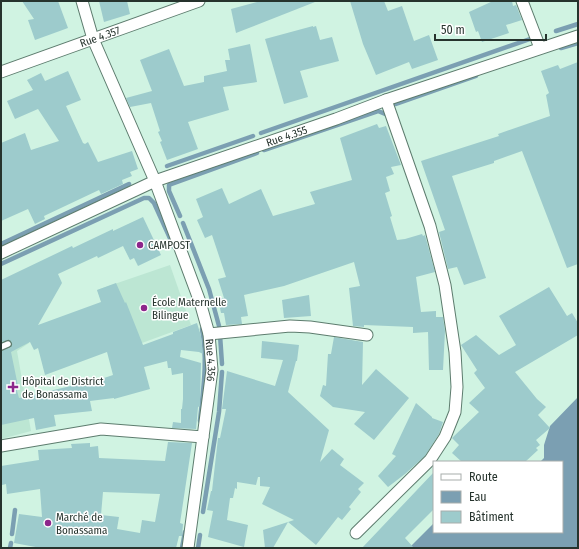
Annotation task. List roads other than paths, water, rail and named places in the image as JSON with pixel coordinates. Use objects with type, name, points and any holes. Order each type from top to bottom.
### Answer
[{"type":"street","name":"Rue 4.356","points":[[82,1],[93,39],[155,181],[200,302],[209,334],[212,370],[188,548]]},
{"type":"street","name":"Rue 4.357","points":[[1,72],[199,1]]},
{"type":"street","points":[[522,1],[540,48]]},
{"type":"street","name":"Rue 4.355","points":[[1,253],[155,181],[336,119],[386,100],[578,36]]},
{"type":"street","points":[[356,533],[430,460],[445,437],[455,412],[457,387],[455,352],[445,285],[430,226],[386,100]]},
{"type":"street","points":[[209,334],[290,326],[310,327],[367,335]]},
{"type":"street","points":[[1,446],[101,429],[203,437]]},
{"type":"lane","points":[[1,347],[8,344]]},
{"type":"water","points":[[578,397],[578,548],[409,548],[433,524],[433,533],[563,533],[563,461],[541,461],[544,458],[544,445],[550,426]]},
{"type":"waterway","points":[[556,31],[578,24]]},
{"type":"waterway","points":[[261,133],[530,39]]},
{"type":"waterway","points":[[561,48],[578,43]]},
{"type":"waterway","points":[[396,104],[476,76]]},
{"type":"waterway","points":[[264,150],[378,111],[390,116]]},
{"type":"waterway","points":[[167,166],[253,136]]},
{"type":"waterway","points":[[180,216],[169,191],[169,185],[257,153]]},
{"type":"waterway","points":[[1,244],[129,184]]},
{"type":"waterway","points":[[1,264],[144,198],[149,198],[154,203],[174,247]]},
{"type":"waterway","points":[[183,223],[209,289],[219,326]]},
{"type":"waterway","points":[[200,421],[205,364],[202,329]]},
{"type":"waterway","points":[[220,335],[222,364]]},
{"type":"waterway","points":[[203,512],[219,412],[222,372]]},
{"type":"waterway","points":[[12,534],[15,510]]},
{"type":"waterway","points":[[182,548],[185,532]]},
{"type":"waterway","points":[[198,548],[200,535]]},
{"type":"waterway","points":[[10,548],[11,543]]},
{"type":"place","name":"CAMPOST","points":[[140,245]]},
{"type":"place","name":"École Maternelle Bilingue","points":[[144,308]]},
{"type":"place","name":"Hôpital de District de Bonassama","points":[[13,387]]},
{"type":"place","name":"Marché de Bonassama","points":[[48,523]]}]
